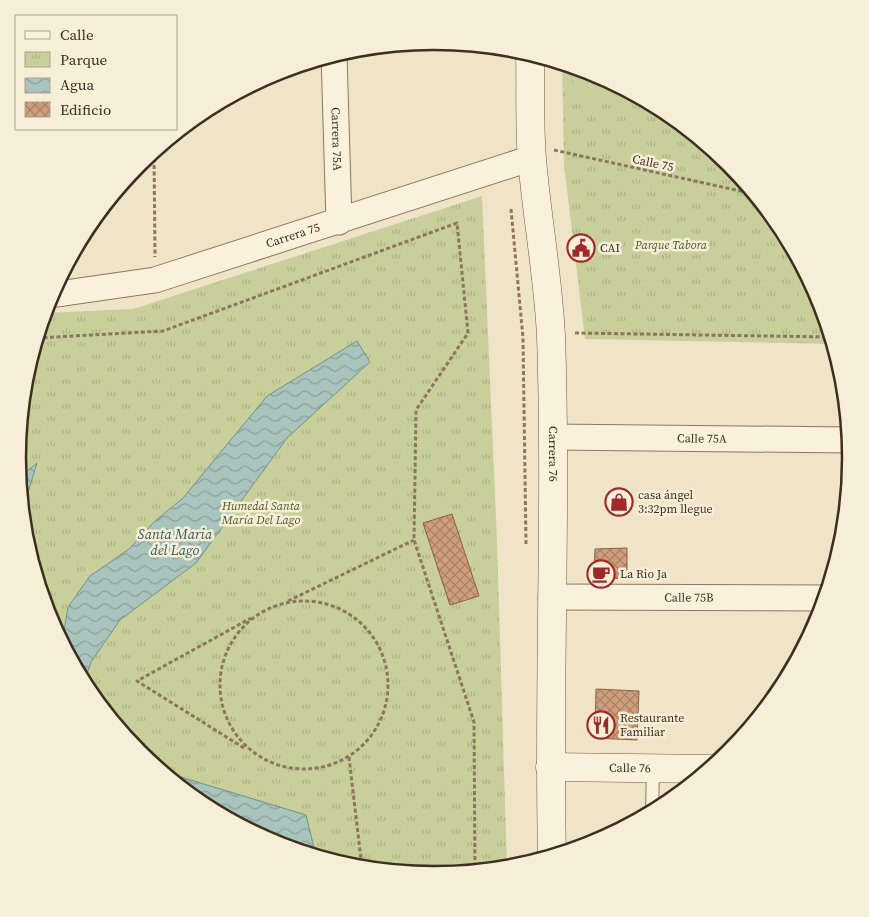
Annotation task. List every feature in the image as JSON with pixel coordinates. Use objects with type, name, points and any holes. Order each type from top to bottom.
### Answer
[{"type":"main road","name":"Carrera 76","points":[[531,62],[540,153],[542,238],[550,333],[553,437],[550,768],[552,849]]},
{"type":"main road","name":"Calle 76","points":[[550,768],[699,769]]},
{"type":"street","name":"Carrera 75A","points":[[334,63],[339,222]]},
{"type":"street","name":"Carrera 75","points":[[61,294],[155,280],[339,222],[540,153]]},
{"type":"street","name":"Calle 75A","points":[[553,437],[842,440]]},
{"type":"street","name":"Calle 75B","points":[[551,597],[818,598]]},
{"type":"lane","points":[[652,804],[653,768]]},
{"type":"path","name":"Calle 75","points":[[540,153],[743,192]]},
{"type":"path","points":[[154,162],[155,280]]},
{"type":"path","points":[[511,207],[523,338],[526,548]]},
{"type":"path","points":[[45,338],[163,331],[458,223],[468,333],[416,410],[414,540],[474,722],[475,864]]},
{"type":"path","points":[[567,333],[824,338]]},
{"type":"path","points":[[286,602],[315,601],[344,610],[367,628],[382,653],[389,681],[385,711],[371,737],[349,757],[325,768],[298,770],[272,765],[138,681],[258,614],[414,540]]},
{"type":"path","points":[[249,751],[232,731],[221,707],[219,680],[225,654],[238,632],[258,614]]},
{"type":"path","points":[[349,757],[361,860]]},
{"type":"green space","name":"Parque Tabora","points":[[562,71],[591,81],[639,105],[683,135],[723,170],[758,210],[788,254],[812,302],[826,344],[585,339],[564,165]]},
{"type":"green space","points":[[573,75],[591,81],[632,101],[573,101]]},
{"type":"green space","name":"Humedal Santa María Del Lago","points":[[482,196],[497,541],[507,860],[461,866],[408,866],[355,859],[329,853],[278,836],[230,812],[208,798],[165,765],[128,728],[95,685],[81,663],[57,615],[40,564],[34,538],[27,485],[27,432],[34,379],[53,313],[133,309]]},
{"type":"green space","points":[[789,255],[801,278],[818,320],[806,323]]},
{"type":"water","name":"Santa Maria del Lago","points":[[357,341],[370,362],[287,438],[196,563],[120,620],[91,662],[87,673],[64,630],[68,607],[90,576],[129,549],[155,521],[183,498],[267,396]]},
{"type":"water","points":[[37,463],[28,493],[27,485],[26,472]]},
{"type":"water","points":[[179,777],[306,815],[314,848],[278,836],[254,825],[208,798]]},
{"type":"building","points":[[452,514],[479,596],[450,605],[423,523]]},
{"type":"building","points":[[627,548],[627,578],[594,579],[595,549]]},
{"type":"building","points":[[596,689],[639,691],[637,740],[595,738]]},
{"type":"place","name":"CAI","points":[[581,248]]},
{"type":"place","name":"casa ángel 3:32pm llegue","points":[[619,502]]},
{"type":"place","name":"La Rio Ja","points":[[601,574]]},
{"type":"place","name":"Restaurante Familiar","points":[[601,725]]}]
